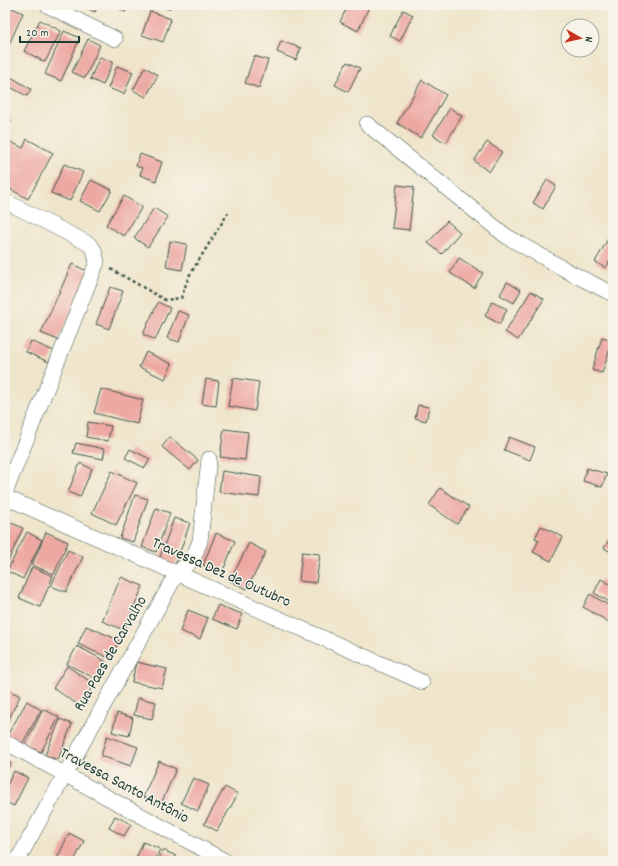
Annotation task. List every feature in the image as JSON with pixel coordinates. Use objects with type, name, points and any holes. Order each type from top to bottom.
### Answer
[{"type":"street","points":[[47,5],[115,39]]},
{"type":"street","points":[[367,124],[506,236],[573,274],[613,294]]},
{"type":"street","points":[[5,201],[89,244],[94,250],[97,262],[5,493]]},
{"type":"street","name":"Rua Paes de Carvalho","points":[[17,861],[177,573],[193,559],[200,541],[209,459]]},
{"type":"street","name":"Travessa Dez de Outubro","points":[[5,497],[422,682]]},
{"type":"street","name":"Travessa Santo Antônio","points":[[5,742],[225,861]]},
{"type":"path","points":[[97,262],[129,278],[165,300],[181,298],[189,276],[228,213]]},
{"type":"building","points":[[5,5],[23,13],[7,49],[5,48]]},
{"type":"building","points":[[81,5],[98,5],[95,12]]},
{"type":"building","points":[[113,5],[129,5],[125,12]]},
{"type":"building","points":[[156,5],[171,5],[169,9]]},
{"type":"building","points":[[348,5],[370,5],[358,31],[340,22]]},
{"type":"building","points":[[403,10],[413,15],[400,41],[390,36]]},
{"type":"building","points":[[150,11],[171,19],[163,42],[142,35]]},
{"type":"building","points":[[40,20],[61,31],[45,62],[24,51]]},
{"type":"building","points":[[64,31],[80,38],[61,81],[45,74]]},
{"type":"building","points":[[88,39],[100,45],[85,78],[72,72]]},
{"type":"building","points":[[281,41],[301,48],[296,60],[277,52]]},
{"type":"building","points":[[254,56],[268,60],[259,88],[245,83]]},
{"type":"building","points":[[100,57],[113,62],[103,85],[90,79]]},
{"type":"building","points":[[347,62],[360,68],[348,92],[335,85]]},
{"type":"building","points":[[117,66],[133,72],[124,94],[108,88]]},
{"type":"building","points":[[145,67],[158,75],[146,97],[133,90]]},
{"type":"building","points":[[11,77],[31,89],[27,96],[6,85]]},
{"type":"building","points":[[422,80],[446,95],[421,138],[397,123]]},
{"type":"building","points":[[450,108],[462,116],[446,143],[433,135]]},
{"type":"building","points":[[5,117],[11,120],[5,132]]},
{"type":"building","points":[[5,139],[23,148],[27,139],[53,153],[28,199],[5,186]]},
{"type":"building","points":[[487,142],[502,152],[489,172],[474,161]]},
{"type":"building","points":[[140,154],[162,162],[156,181],[140,175],[142,168],[136,166]]},
{"type":"building","points":[[64,164],[83,172],[70,201],[51,193]]},
{"type":"building","points":[[91,180],[112,190],[100,211],[80,201]]},
{"type":"building","points":[[547,180],[556,186],[543,209],[533,203]]},
{"type":"building","points":[[397,185],[414,187],[409,230],[392,228]]},
{"type":"building","points":[[124,196],[142,207],[124,236],[106,225]]},
{"type":"building","points":[[154,208],[168,217],[148,247],[134,238]]},
{"type":"building","points":[[447,221],[460,232],[442,254],[428,243]]},
{"type":"building","points":[[612,232],[613,255],[606,268],[595,262]]},
{"type":"building","points":[[170,241],[187,244],[182,270],[166,267]]},
{"type":"building","points":[[459,258],[483,273],[474,288],[450,273]]},
{"type":"building","points":[[72,264],[89,272],[58,340],[41,333]]},
{"type":"building","points":[[507,282],[521,290],[514,303],[500,295]]},
{"type":"building","points":[[110,287],[123,291],[109,329],[96,324]]},
{"type":"building","points":[[531,291],[544,299],[518,340],[505,332]]},
{"type":"building","points":[[158,302],[170,308],[155,340],[143,334]]},
{"type":"building","points":[[492,302],[507,309],[500,324],[485,316]]},
{"type":"building","points":[[178,311],[189,315],[179,342],[167,338]]},
{"type":"building","points":[[602,337],[613,340],[602,373],[592,370]]},
{"type":"building","points":[[31,341],[54,351],[49,362],[26,352]]},
{"type":"building","points":[[146,352],[172,364],[165,379],[139,367]]},
{"type":"building","points":[[233,378],[259,382],[255,411],[228,406]]},
{"type":"building","points":[[206,379],[219,381],[216,406],[202,404]]},
{"type":"building","points":[[101,389],[143,400],[137,424],[94,413]]},
{"type":"building","points":[[418,405],[429,407],[426,421],[415,418]]},
{"type":"building","points":[[88,422],[111,426],[108,441],[86,437]]},
{"type":"building","points":[[224,429],[248,432],[245,460],[220,457]]},
{"type":"building","points":[[170,437],[198,460],[190,470],[162,447]]},
{"type":"building","points":[[509,437],[535,447],[530,460],[504,450]]},
{"type":"building","points":[[76,443],[105,449],[103,459],[73,453]]},
{"type":"building","points":[[130,449],[150,459],[145,468],[125,458]]},
{"type":"building","points":[[80,463],[92,469],[80,497],[68,492]]},
{"type":"building","points":[[587,468],[607,474],[602,487],[583,481]]},
{"type":"building","points":[[112,471],[137,483],[116,525],[92,513]]},
{"type":"building","points":[[222,471],[261,477],[259,497],[219,492]]},
{"type":"building","points":[[440,488],[469,507],[457,524],[429,505]]},
{"type":"building","points":[[135,495],[148,499],[133,542],[120,538]]},
{"type":"building","points":[[156,508],[170,513],[156,552],[142,547]]},
{"type":"building","points":[[174,518],[190,523],[175,566],[159,560]]},
{"type":"building","points":[[5,520],[23,528],[5,568]]},
{"type":"building","points":[[541,526],[563,537],[551,561],[533,552],[539,540],[535,538]]},
{"type":"building","points":[[27,532],[42,540],[23,579],[7,571]]},
{"type":"building","points":[[46,532],[68,542],[54,574],[32,565]]},
{"type":"building","points":[[216,533],[235,541],[222,573],[203,565]]},
{"type":"building","points":[[610,538],[613,539],[613,553],[604,548]]},
{"type":"building","points":[[249,543],[266,552],[247,589],[230,581]]},
{"type":"building","points":[[68,550],[83,557],[66,592],[51,586]]},
{"type":"building","points":[[302,552],[320,554],[316,583],[299,581]]},
{"type":"building","points":[[32,567],[53,576],[40,607],[19,598]]},
{"type":"building","points":[[121,577],[143,586],[124,630],[102,621]]},
{"type":"building","points":[[601,579],[613,586],[613,604],[594,593]]},
{"type":"building","points":[[590,594],[613,608],[613,614],[609,622],[583,607]]},
{"type":"building","points":[[218,605],[242,614],[237,629],[212,619]]},
{"type":"building","points":[[188,610],[208,618],[200,639],[180,631]]},
{"type":"building","points":[[86,626],[119,640],[111,659],[78,644]]},
{"type":"building","points":[[77,646],[105,661],[96,679],[67,664]]},
{"type":"building","points":[[136,662],[167,669],[162,688],[132,682]]},
{"type":"building","points":[[67,666],[94,684],[80,706],[53,688]]},
{"type":"building","points":[[5,688],[20,696],[5,727]]},
{"type":"building","points":[[138,698],[156,702],[152,719],[134,715]]},
{"type":"building","points":[[27,701],[41,710],[22,744],[7,736]]},
{"type":"building","points":[[43,709],[59,717],[41,752],[25,745]]},
{"type":"building","points":[[117,713],[133,718],[129,736],[112,732]]},
{"type":"building","points":[[60,719],[72,724],[58,760],[45,755]]},
{"type":"building","points":[[107,736],[138,747],[131,766],[101,756]]},
{"type":"building","points":[[5,759],[11,763],[5,774]]},
{"type":"building","points":[[159,761],[176,769],[161,804],[143,797]]},
{"type":"building","points":[[14,771],[28,778],[14,806],[5,802],[5,789]]},
{"type":"building","points":[[193,778],[209,785],[198,811],[181,803]]},
{"type":"building","points":[[225,787],[238,794],[217,831],[204,824]]},
{"type":"building","points":[[115,816],[131,824],[124,836],[109,828]]},
{"type":"building","points":[[69,833],[84,841],[74,861],[62,861],[57,859]]},
{"type":"building","points":[[143,842],[160,849],[155,861],[135,861]]},
{"type":"building","points":[[163,850],[176,856],[173,861],[158,861]]}]
